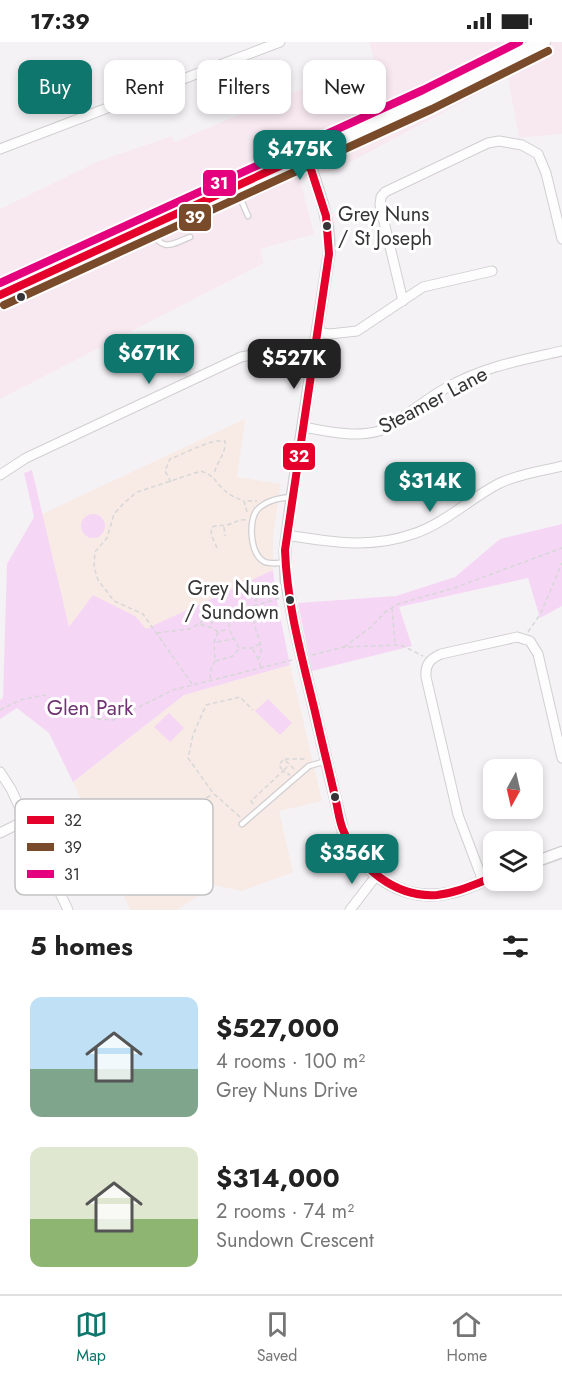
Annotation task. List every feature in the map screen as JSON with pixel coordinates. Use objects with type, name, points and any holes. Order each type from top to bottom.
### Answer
[{"type":"main road","points":[[0,295],[428,99],[520,47],[543,42]]},
{"type":"street","points":[[0,149],[280,42]]},
{"type":"street","points":[[403,301],[380,206],[382,195],[488,143],[499,141],[522,144],[538,154],[546,173],[562,239]]},
{"type":"street","points":[[306,154],[327,218],[330,239],[286,535],[285,563],[289,597],[343,831],[352,849],[366,867],[375,876],[398,888],[429,894],[453,892],[483,881]]},
{"type":"street","points":[[317,332],[330,334],[357,331],[423,287],[492,271]]},
{"type":"street","name":"Steamer Lane","points":[[302,427],[359,435],[379,431],[445,388],[469,376],[487,369],[562,351]]},
{"type":"street","points":[[0,475],[26,458],[241,357],[268,352],[313,359]]},
{"type":"street","points":[[286,535],[345,544],[391,540],[411,535],[437,524],[506,480],[562,466]]},
{"type":"street","points":[[483,868],[458,815],[426,677],[428,664],[432,658],[509,639],[525,638],[534,645],[538,654],[562,758]]},
{"type":"street","points":[[0,772],[16,799]]},
{"type":"street","points":[[0,833],[15,826]]},
{"type":"street","points":[[543,859],[562,852]]},
{"type":"street","points":[[350,910],[375,876]]},
{"type":"street","points":[[61,895],[68,910]]},
{"type":"lane","points":[[235,186],[248,216]]},
{"type":"lane","points":[[148,228],[155,240],[169,246],[190,237]]},
{"type":"lane","points":[[285,563],[265,562],[258,556],[253,539],[253,522],[256,511],[263,505],[275,499],[292,497]]},
{"type":"lane","points":[[243,823],[309,766],[326,761]]},
{"type":"path","points":[[171,482],[165,471],[170,459],[208,442],[222,440],[225,441],[223,455],[215,469],[214,476],[220,487],[244,501],[256,500],[263,505]]},
{"type":"path","points":[[192,684],[143,614],[114,601],[98,580],[94,567],[95,552],[107,538],[114,514],[137,492],[201,471],[214,476]]},
{"type":"path","points":[[244,501],[247,512]]},
{"type":"path","points":[[217,548],[211,534],[212,526],[224,526],[244,519],[253,522]]},
{"type":"path","points":[[224,526],[225,536]]},
{"type":"path","points":[[344,646],[398,604],[454,588],[562,548]]},
{"type":"path","points":[[525,638],[541,613],[562,563]]},
{"type":"path","points":[[258,659],[261,654],[254,618],[258,604],[256,592],[275,583]]},
{"type":"path","points":[[268,588],[270,599]]},
{"type":"path","points":[[239,648],[229,629],[230,615],[270,599],[289,597]]},
{"type":"path","points":[[392,608],[395,645]]},
{"type":"path","points":[[156,634],[189,629],[207,617],[210,617],[213,628]]},
{"type":"path","points":[[199,624],[218,632]]},
{"type":"path","points":[[218,632],[229,629]]},
{"type":"path","points":[[210,680],[211,669],[215,661],[218,632]]},
{"type":"path","points":[[216,642],[233,639]]},
{"type":"path","points":[[239,648],[252,648],[260,644]]},
{"type":"path","points":[[308,656],[344,646],[401,645],[432,658]]},
{"type":"path","points":[[215,661],[233,656],[239,648]]},
{"type":"path","points":[[252,648],[261,668]]},
{"type":"path","points":[[0,710],[20,700],[44,695],[96,719],[113,720],[162,694],[192,684],[296,660]]},
{"type":"path","points":[[243,823],[213,793],[188,758],[193,735],[206,705],[240,698],[253,710]]},
{"type":"path","points":[[284,759],[314,758]]},
{"type":"path","points":[[284,759],[295,771]]},
{"type":"path","points":[[284,759],[279,765],[290,776],[300,766]]},
{"type":"path","points":[[304,762],[308,759]]},
{"type":"path","points":[[257,811],[251,801],[289,765]]},
{"type":"path","points":[[205,799],[213,793]]},
{"type":"shaded area","points":[[369,42],[562,42],[562,134],[519,138],[508,78],[337,169],[300,180],[314,234],[260,249],[264,263],[0,399],[0,209],[99,161],[172,136],[174,142],[241,114],[291,114],[291,93],[303,88],[303,114],[386,114],[386,60],[372,60],[374,59]]},
{"type":"shaded area","points":[[245,419],[237,477],[281,484],[273,534],[273,570],[77,662],[42,514]]},
{"type":"shaded area","points":[[290,665],[322,801],[279,811],[293,872],[242,891],[213,885],[213,799],[81,799],[73,782],[184,695]]},
{"type":"shaded area","points":[[123,895],[199,895],[178,910],[130,910]]},
{"type":"green space","name":"Glen Park","points":[[32,470],[69,627],[93,595],[135,616],[146,629],[273,570],[290,665],[184,695],[73,782],[49,733],[17,708],[0,719],[0,700],[3,698],[7,564],[34,517],[24,473]]},
{"type":"green space","points":[[93,514],[101,518],[105,526],[101,534],[93,538],[85,534],[81,526],[85,518]]},
{"type":"green space","points":[[562,524],[562,606],[540,618],[528,578],[399,607],[412,646],[312,671],[298,603],[396,596],[455,577],[500,539]]},
{"type":"green space","points":[[268,699],[292,723],[280,735],[255,711]]},
{"type":"green space","points":[[169,713],[184,728],[170,742],[154,727]]},
{"type":"transit line","name":"31","points":[[0,283],[423,90],[519,42]]},
{"type":"transit line","name":"39","points":[[4,305],[432,109],[548,51]]},
{"type":"transit line","name":"32","points":[[306,154],[326,216],[329,254],[285,550],[286,571],[296,634],[342,828],[351,845],[369,869],[394,886],[407,891],[422,895],[437,895],[483,881]]},
{"type":"transit line","name":"32","points":[[0,295],[306,154]]},
{"type":"place","name":"Grey Nuns / St Joseph","points":[[327,226]]},
{"type":"place","name":"Grey Nuns / Sundown","points":[[290,600]]}]
